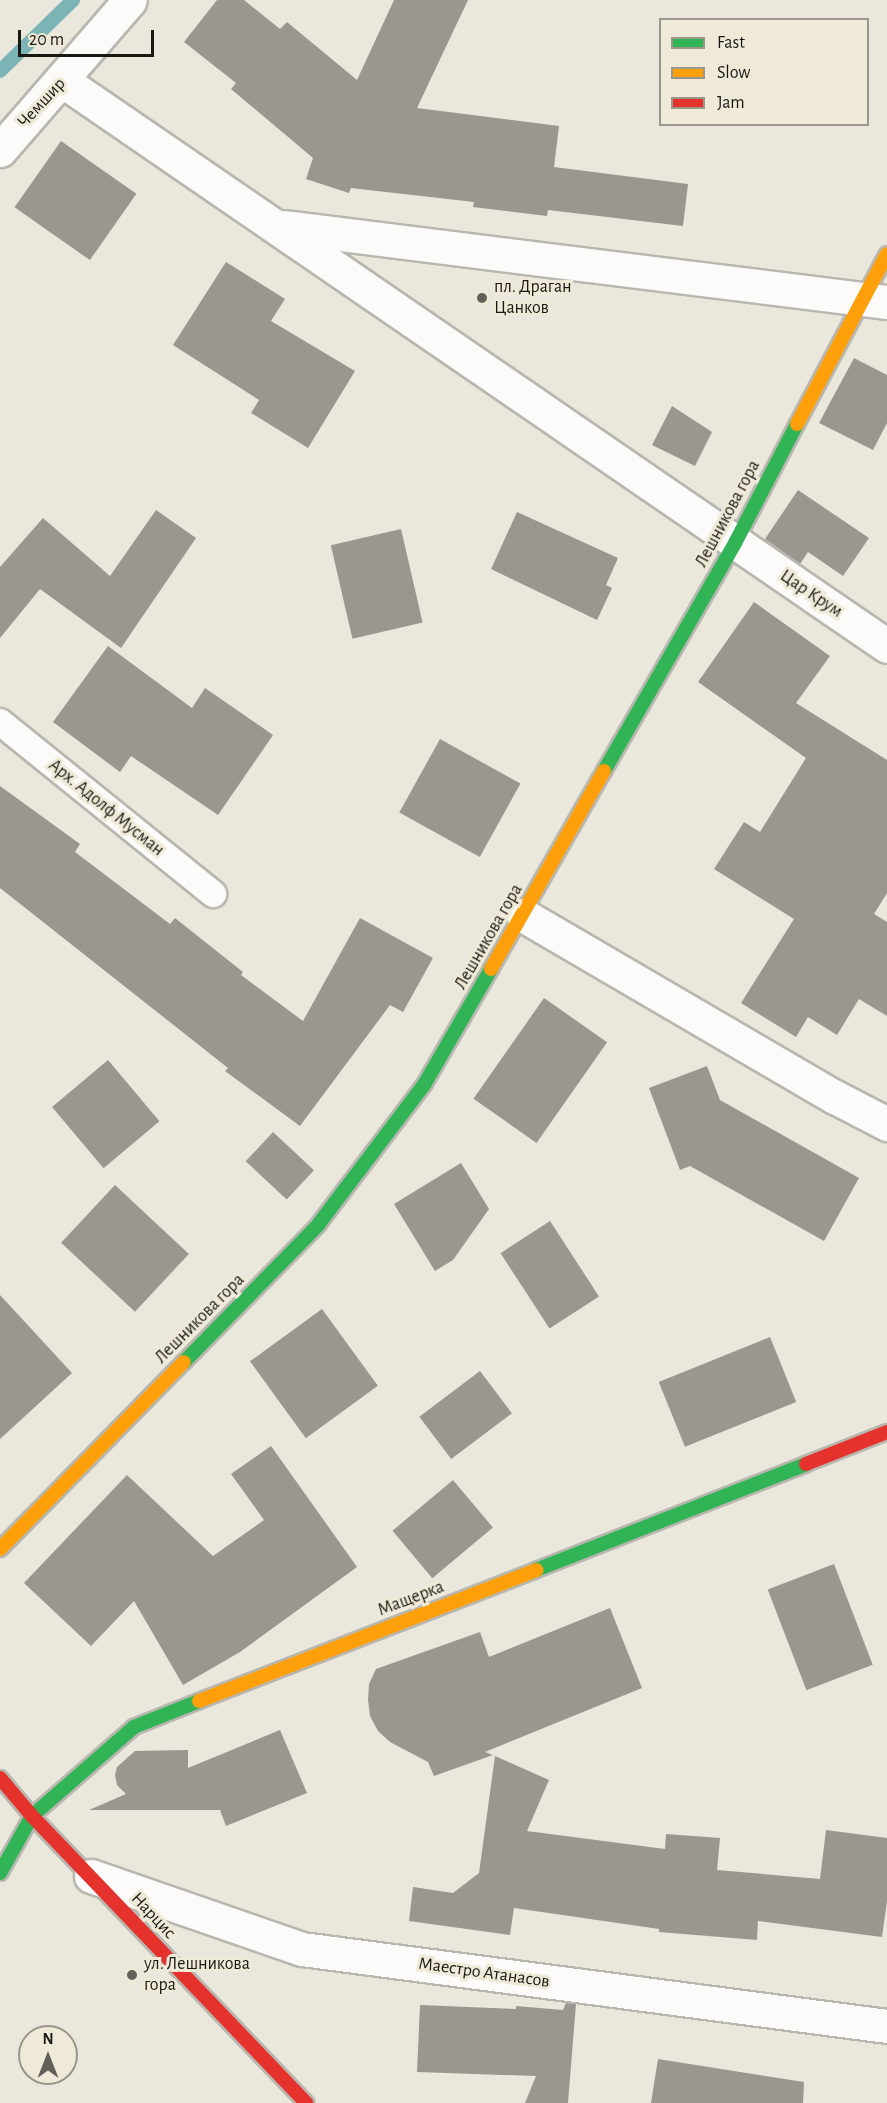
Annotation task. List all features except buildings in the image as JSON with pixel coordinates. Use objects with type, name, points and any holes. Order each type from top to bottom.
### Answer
[{"type":"street","name":"Чемшир","points":[[0,150],[22,123],[63,81],[130,0]]},
{"type":"street","points":[[63,81],[279,227],[735,543]]},
{"type":"street","points":[[279,227],[874,301]]},
{"type":"street","name":"Лешникова гора","points":[[0,1549],[318,1225],[424,1085],[524,915],[874,301],[887,254]]},
{"type":"street","name":"Цар Крум","points":[[735,543],[887,646]]},
{"type":"street","points":[[524,915],[835,1097],[887,1124]]},
{"type":"street","name":"Мащерка","points":[[0,1873],[32,1816],[134,1727],[887,1432]]},
{"type":"street","name":"Нарцис","points":[[0,1778],[32,1816],[91,1876],[294,2098]]},
{"type":"street","name":"Маестро Атанасов","points":[[91,1876],[302,1949],[887,2026]]},
{"type":"lane","name":"Арх. Адолф Мусман","points":[[0,722],[213,894]]},
{"type":"waterway","points":[[0,71],[73,0]]},
{"type":"traffic: fast","points":[[604,771],[735,543],[797,424]]},
{"type":"traffic: fast","points":[[184,1362],[318,1225],[424,1085],[491,969]]},
{"type":"traffic: fast","points":[[536,1570],[806,1464]]},
{"type":"traffic: fast","points":[[0,1873],[32,1816],[134,1727],[199,1701]]},
{"type":"traffic: slow","points":[[797,424],[887,254]]},
{"type":"traffic: slow","points":[[491,969],[604,771]]},
{"type":"traffic: slow","points":[[0,1549],[184,1362]]},
{"type":"traffic: slow","points":[[199,1701],[536,1570]]},
{"type":"traffic: jam","points":[[806,1464],[887,1432]]},
{"type":"traffic: jam","points":[[0,1778],[32,1816],[306,2103]]},
{"type":"place","name":"пл. Драган Цанков","points":[[482,298]]},
{"type":"place","name":"ул. Лешникова гора","points":[[132,1975]]}]
